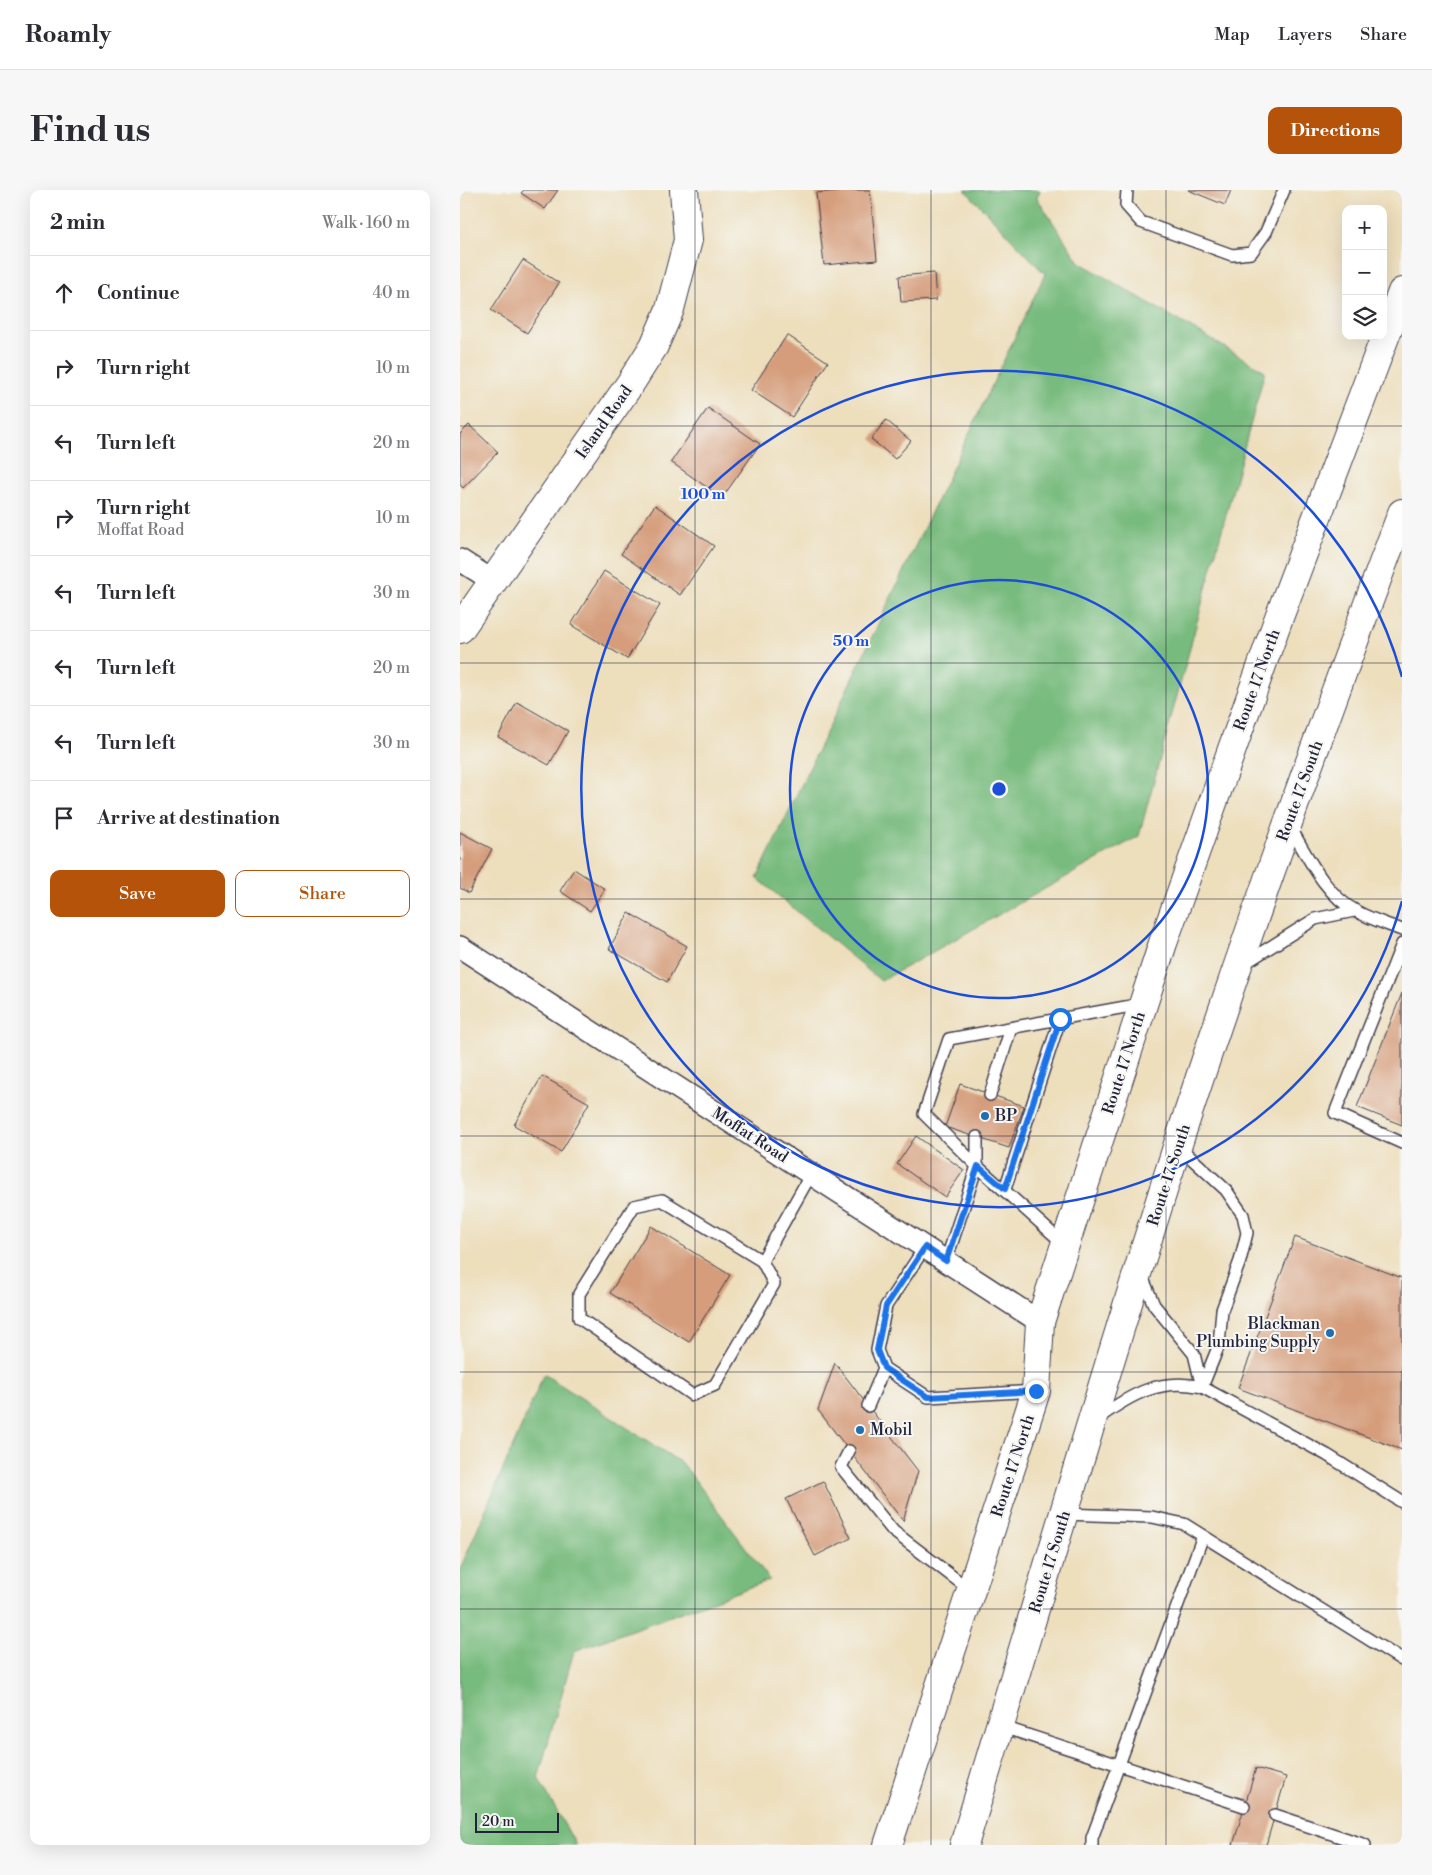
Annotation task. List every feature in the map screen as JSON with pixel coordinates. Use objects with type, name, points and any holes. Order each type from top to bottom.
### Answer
[{"type":"main road","name":"Island Road","points":[[460,630],[654,346],[670,310],[688,240],[684,190]]},
{"type":"main road","name":"Route 17 North","points":[[888,1845],[1036,1391],[1040,1322],[1144,1004],[1278,620],[1402,292]]},
{"type":"main road","name":"Route 17 South","points":[[964,1845],[1139,1269],[1236,968],[1351,646],[1402,513]]},
{"type":"street","points":[[460,560],[493,581]]},
{"type":"street","name":"Moffat Road","points":[[460,947],[1040,1322]]},
{"type":"lane","points":[[1127,190],[1126,205],[1141,222],[1232,255],[1251,253],[1266,232],[1284,190]]},
{"type":"lane","points":[[1288,824],[1322,878],[1335,894],[1354,911],[1402,930]]},
{"type":"lane","points":[[1236,968],[1315,918],[1354,911]]},
{"type":"lane","points":[[1402,944],[1335,1113],[1402,1143]]},
{"type":"lane","points":[[1065,1245],[924,1114],[950,1039],[1144,1004]]},
{"type":"lane","points":[[1005,1189],[1060,1019]]},
{"type":"lane","points":[[990,1095],[1011,1028]]},
{"type":"lane","points":[[946,1261],[978,1166],[977,1137]]},
{"type":"lane","points":[[1178,1146],[1226,1190],[1243,1215],[1247,1233],[1240,1261],[1222,1310],[1219,1346],[1202,1387]]},
{"type":"lane","points":[[762,1261],[811,1174]]},
{"type":"lane","points":[[662,1200],[762,1261],[774,1284],[715,1385],[692,1395],[579,1318],[578,1294],[634,1206],[662,1200]]},
{"type":"lane","points":[[925,1247],[886,1306],[877,1350],[884,1368],[928,1397],[1036,1391]]},
{"type":"lane","points":[[1139,1269],[1154,1305],[1194,1354],[1202,1387]]},
{"type":"lane","points":[[868,1406],[884,1368]]},
{"type":"lane","points":[[1092,1423],[1125,1398],[1158,1386],[1184,1382],[1202,1387],[1327,1455],[1402,1502]]},
{"type":"lane","points":[[849,1450],[841,1467],[893,1531],[972,1592]]},
{"type":"lane","points":[[1064,1514],[1152,1517],[1184,1524],[1402,1660]]},
{"type":"lane","points":[[1092,1842],[1203,1536]]},
{"type":"lane","points":[[1000,1726],[1244,1806]]},
{"type":"lane","points":[[1275,1815],[1365,1845]]},
{"type":"green space","points":[[965,190],[1040,190],[1037,198],[1079,262],[1265,371],[1139,836],[881,981],[757,878],[1045,274]]},
{"type":"green space","points":[[544,1374],[683,1464],[770,1580],[574,1651],[538,1778],[576,1845],[460,1845],[460,1569]]},
{"type":"building","points":[[524,190],[558,190],[545,209],[521,193]]},
{"type":"building","points":[[870,190],[877,260],[824,265],[816,193]]},
{"type":"building","points":[[1188,190],[1231,190],[1225,205]]},
{"type":"building","points":[[523,260],[559,283],[527,333],[491,310]]},
{"type":"building","points":[[934,273],[936,300],[901,302],[899,276]]},
{"type":"building","points":[[787,335],[828,362],[792,417],[751,390]]},
{"type":"building","points":[[708,408],[760,444],[722,498],[671,462]]},
{"type":"building","points":[[886,420],[911,441],[895,459],[871,439]]},
{"type":"building","points":[[469,425],[498,452],[463,488],[460,485],[460,434]]},
{"type":"building","points":[[655,505],[714,546],[680,595],[621,554]]},
{"type":"building","points":[[604,571],[660,605],[627,659],[571,625]]},
{"type":"building","points":[[517,702],[568,731],[549,765],[498,737]]},
{"type":"building","points":[[460,832],[492,849],[469,893],[460,888]]},
{"type":"building","points":[[574,869],[605,889],[590,911],[560,891]]},
{"type":"building","points":[[629,913],[687,946],[667,982],[609,949]]},
{"type":"building","points":[[1402,993],[1402,1125],[1357,1107]]},
{"type":"building","points":[[542,1076],[589,1103],[561,1152],[514,1125]]},
{"type":"building","name":"BP","points":[[960,1084],[1024,1106],[1009,1148],[945,1127]]},
{"type":"building","points":[[916,1136],[964,1170],[945,1197],[897,1164]]},
{"type":"building","points":[[651,1226],[730,1275],[689,1342],[610,1293]]},
{"type":"building","name":"Blackman Plumbing Supply","points":[[1295,1237],[1402,1278],[1402,1450],[1238,1388]]},
{"type":"building","name":"Mobil","points":[[835,1363],[918,1471],[903,1521],[818,1410]]},
{"type":"building","points":[[823,1481],[851,1538],[815,1556],[786,1499]]},
{"type":"building","points":[[1256,1768],[1286,1777],[1266,1845],[1233,1845]]},
{"type":"place","name":"BP","points":[[985,1116]]},
{"type":"place","name":"Blackman Plumbing Supply","points":[[1330,1333]]},
{"type":"place","name":"Mobil","points":[[860,1430]]},
{"type":"route","points":[[1036,1391],[928,1397],[884,1368],[877,1350],[886,1306],[925,1247],[946,1261],[978,1166],[1005,1189],[1060,1019]]}]
